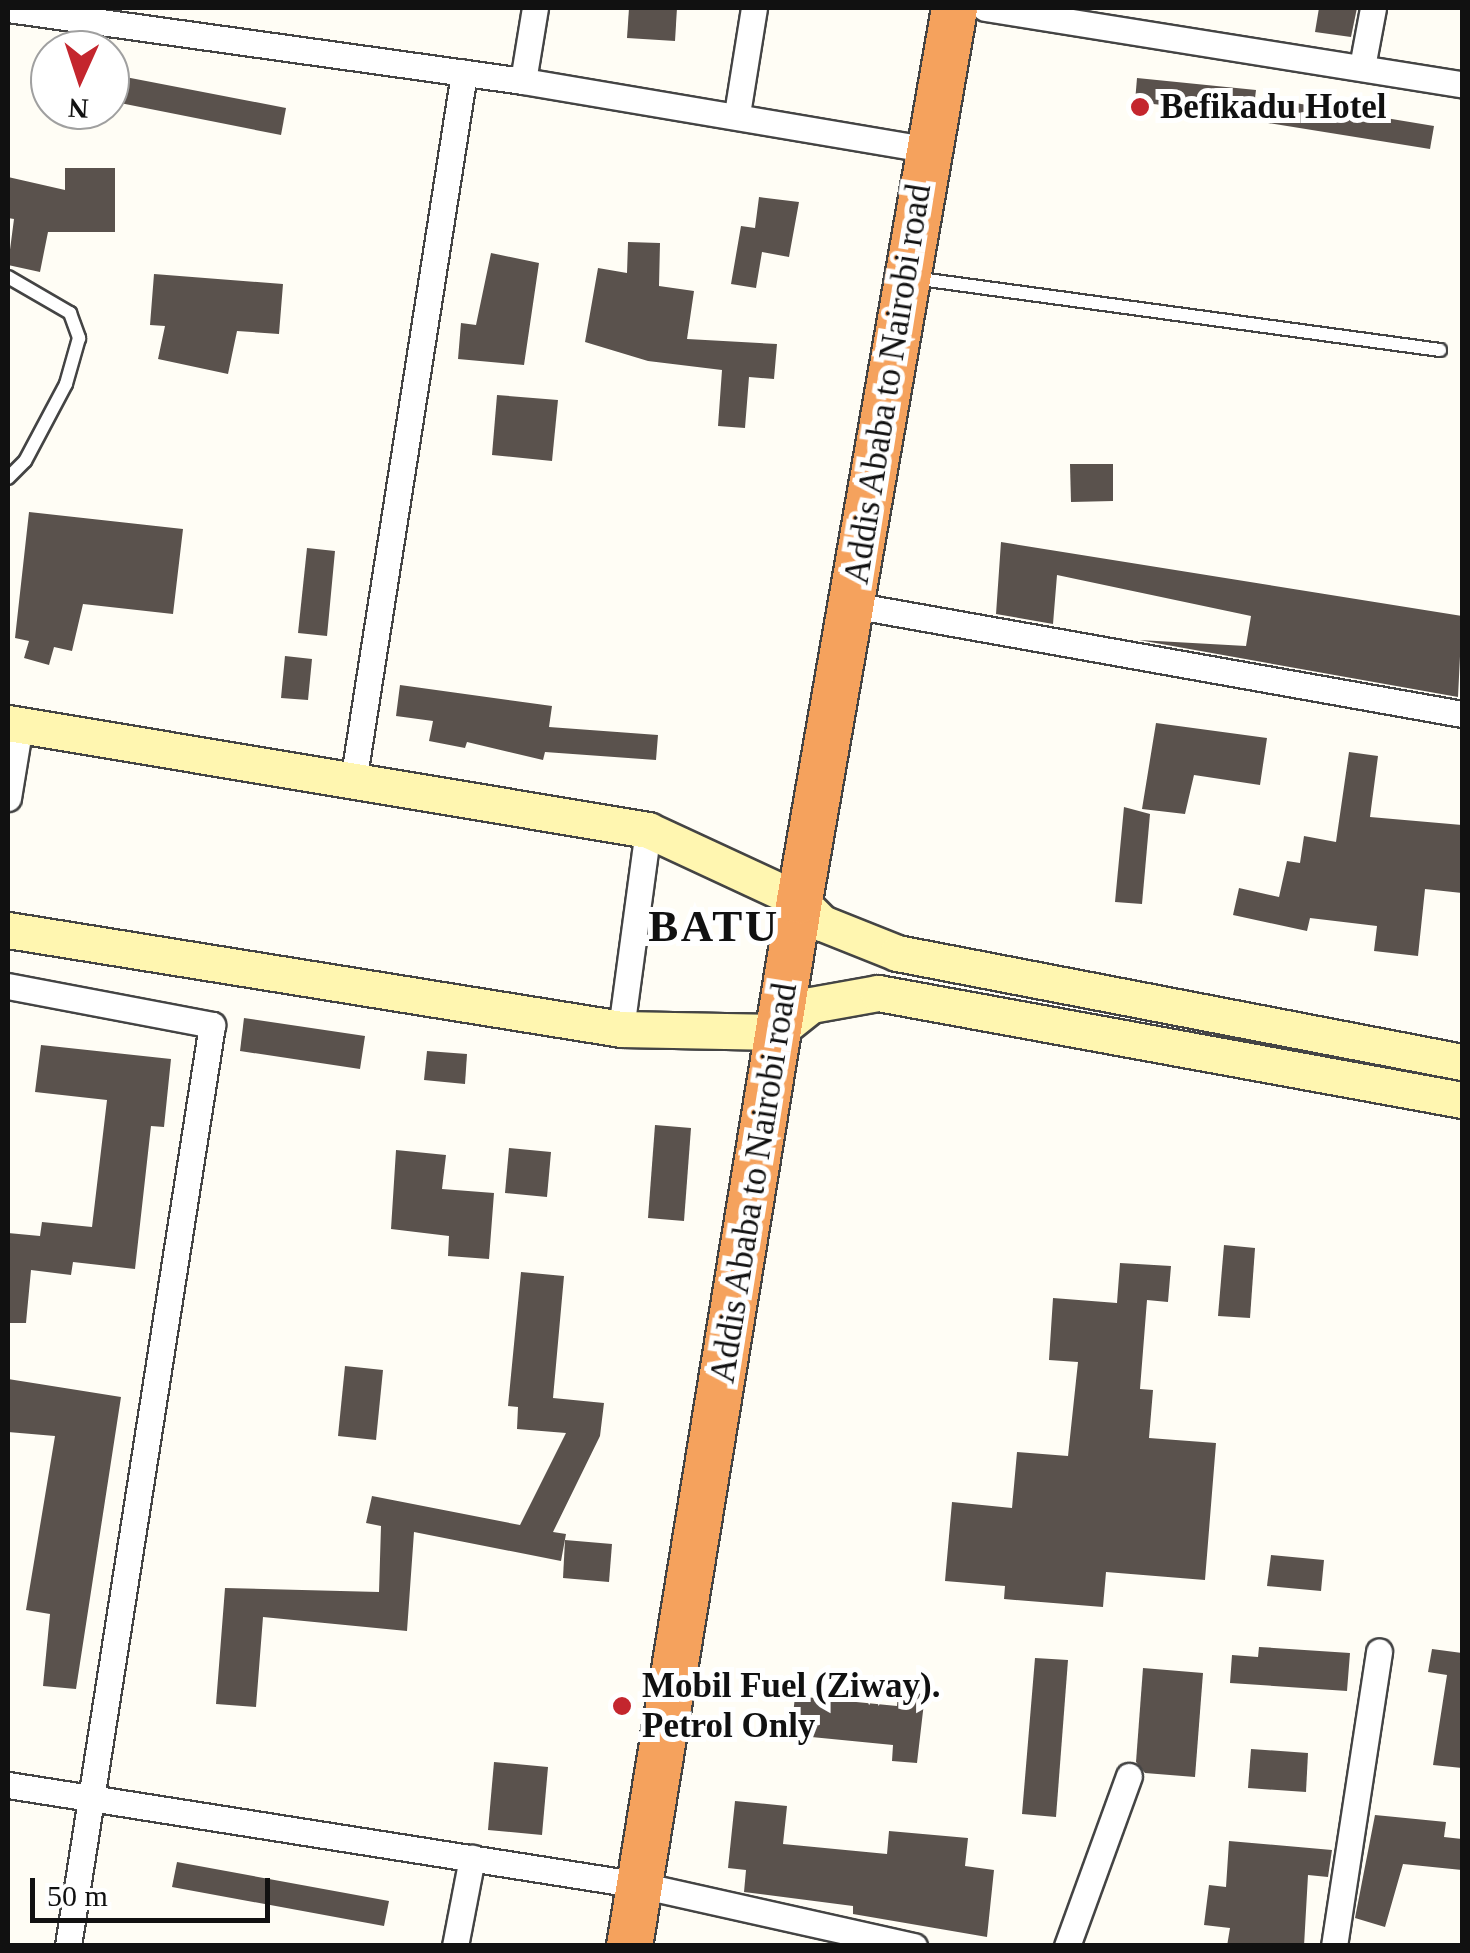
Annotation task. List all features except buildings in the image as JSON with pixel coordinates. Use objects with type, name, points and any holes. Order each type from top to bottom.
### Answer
[{"type":"highway","name":"Addis Ababa to Nairobi road","points":[[629,1946],[799,900],[852,606],[926,150],[954,8]]},
{"type":"street","points":[[523,81],[536,8]]},
{"type":"street","points":[[736,114],[754,8]]},
{"type":"street","points":[[986,8],[1462,84]]},
{"type":"street","points":[[1362,67],[1372,8]]},
{"type":"street","points":[[8,9],[523,81],[736,114],[926,150]]},
{"type":"street","points":[[353,782],[464,73]]},
{"type":"street","points":[[852,606],[1462,714]]},
{"type":"street","points":[[8,798],[14,724],[648,830],[799,900],[822,923],[897,953],[1462,1062]]},
{"type":"street","points":[[621,1029],[648,830]]},
{"type":"street","points":[[8,930],[621,1029],[778,1032],[811,1005],[878,993],[1462,1100]]},
{"type":"street","points":[[8,986],[212,1025],[68,1946]]},
{"type":"street","points":[[1334,1946],[1380,1650]]},
{"type":"street","points":[[1067,1946],[1129,1776]]},
{"type":"street","points":[[8,1785],[640,1884],[914,1946]]},
{"type":"street","points":[[454,1946],[472,1858]]},
{"type":"lane","points":[[8,277],[70,313],[79,338],[66,384],[24,461],[8,478]]},
{"type":"lane","points":[[906,277],[1440,350]]},
{"type":"place","name":"Befikadu Hotel","points":[[1140,107]]},
{"type":"place","name":"Mobil Fuel (Ziway). Petrol Only","points":[[622,1706]]},
{"type":"district","name":"BATU","points":[[714,927]]}]
